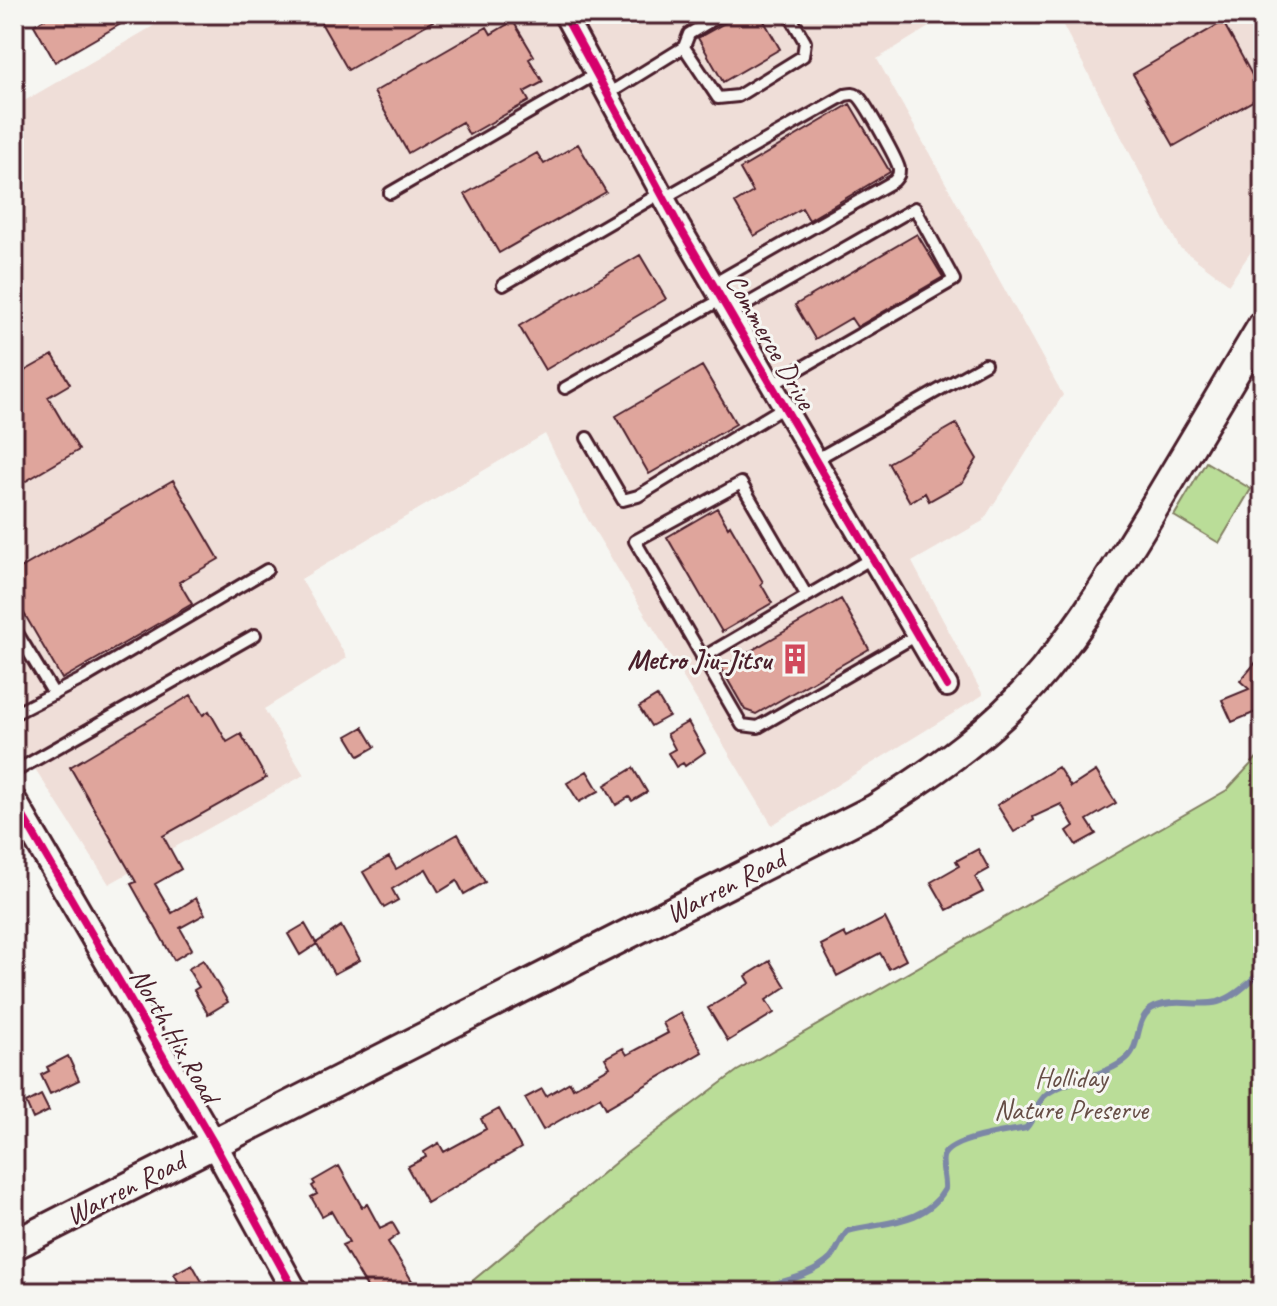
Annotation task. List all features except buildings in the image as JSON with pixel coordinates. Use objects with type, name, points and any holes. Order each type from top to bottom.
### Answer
[{"type":"main road","name":"Warren Road","points":[[14,1245],[875,809],[954,757],[1007,710],[1043,672],[1081,622],[1263,325]]},
{"type":"street","name":"Commerce Drive","points":[[564,14],[663,196],[947,686]]},
{"type":"street","name":"North Hix Road","points":[[14,801],[213,1142],[295,1292]]},
{"type":"lane","points":[[608,94],[684,47],[689,34],[722,14]]},
{"type":"lane","points":[[684,47],[718,98],[738,96],[803,56],[805,42],[789,14]]},
{"type":"lane","points":[[390,193],[596,74]]},
{"type":"lane","points":[[503,285],[845,95],[859,97],[899,167],[899,175],[722,299]]},
{"type":"lane","points":[[565,388],[722,299],[915,208],[954,280],[772,385]]},
{"type":"lane","points":[[815,460],[985,364]]},
{"type":"lane","points":[[587,438],[623,500],[638,496],[784,407]]},
{"type":"lane","points":[[807,596],[741,483],[635,541],[742,725],[758,727],[917,635]]},
{"type":"lane","points":[[702,658],[872,558]]},
{"type":"lane","points":[[14,714],[54,694],[267,570]]},
{"type":"lane","points":[[14,628],[54,694]]},
{"type":"lane","points":[[14,772],[255,635]]},
{"type":"shaded area","points":[[174,14],[950,14],[877,59],[1063,395],[983,521],[912,562],[983,695],[772,825],[587,518],[545,434],[301,579],[347,658],[264,709],[304,775],[109,884],[14,736],[14,107]]},
{"type":"shaded area","points":[[1057,14],[1263,14],[1263,234],[1229,284],[1179,247]]},
{"type":"green space","points":[[1206,462],[1251,489],[1219,543],[1174,516]]},
{"type":"green space","name":"Holliday Nature Preserve","points":[[1263,751],[1263,1292],[459,1292],[627,1153],[737,1071],[1227,790]]},
{"type":"waterway","points":[[748,1292],[813,1271],[831,1258],[848,1231],[901,1220],[926,1209],[945,1189],[943,1157],[947,1150],[967,1141],[1026,1128],[1048,1093],[1119,1064],[1131,1053],[1142,1019],[1151,1009],[1166,1004],[1202,1004],[1225,1000],[1263,970]]},
{"type":"cycle path","points":[[564,14],[679,226],[947,686]]},
{"type":"cycle path","points":[[14,801],[213,1142],[295,1292]]},
{"type":"place","name":"Metro Jiu-Jitsu","points":[[795,659]]}]
